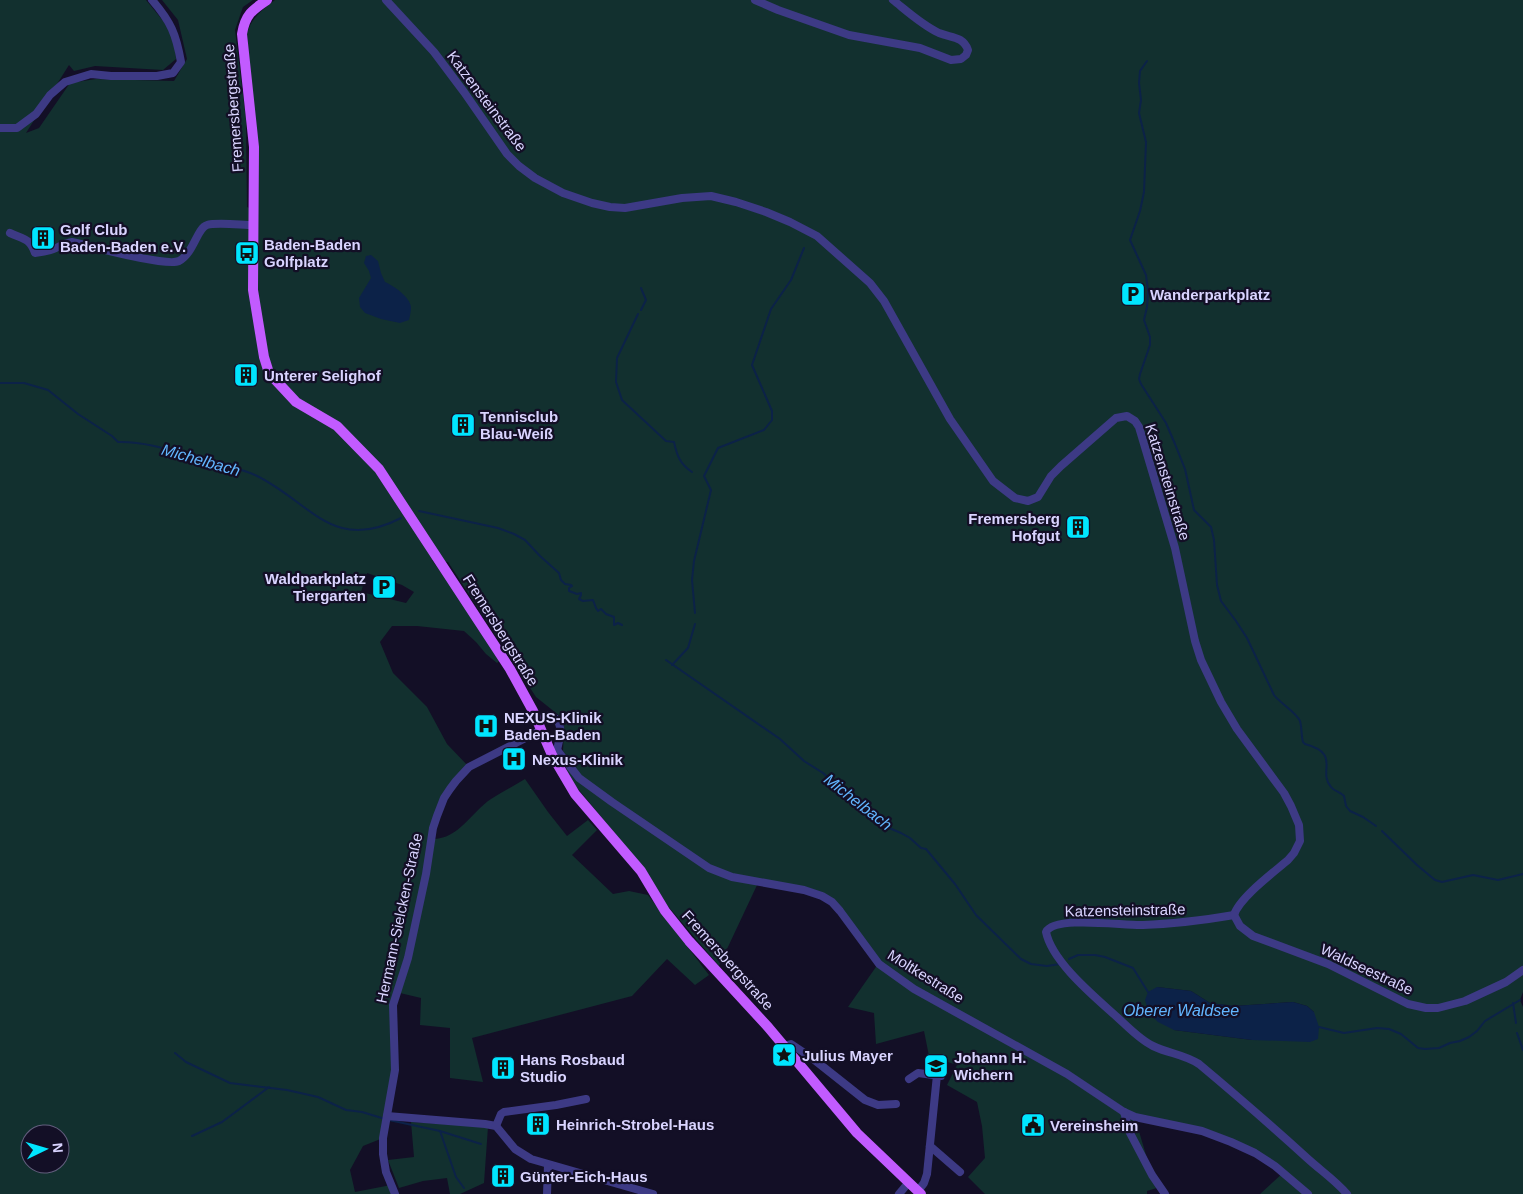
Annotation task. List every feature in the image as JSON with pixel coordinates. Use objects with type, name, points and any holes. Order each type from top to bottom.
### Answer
[{"type":"main road","name":"Fremersbergstraße","points":[[267,0],[249,14],[244,22],[242,34],[254,147],[253,290],[264,357],[269,373],[296,402],[337,426],[379,469],[510,669],[541,730],[555,752],[575,794],[641,871],[675,924],[784,1046],[857,1133],[919,1192]]},
{"type":"street","points":[[0,128],[17,128],[36,114],[50,95],[65,82],[92,74],[157,76],[174,73],[181,62],[177,40],[164,15],[152,0]]},
{"type":"street","name":"Katzensteinstraße","points":[[386,0],[434,52],[507,154],[535,178],[563,193],[610,207],[625,208],[682,198],[711,196],[766,212],[817,236],[870,283],[884,301],[950,418],[993,481],[1015,498],[1028,501],[1038,497],[1051,476],[1060,466],[1116,418],[1128,416],[1135,421],[1139,426],[1168,520],[1201,660],[1220,702],[1237,729],[1284,793],[1300,830],[1300,841],[1288,860],[1244,900],[1234,915],[1192,922],[1141,925],[1073,922],[1051,926],[1046,932],[1056,954],[1064,965],[1092,994],[1136,1034],[1152,1046],[1188,1057],[1199,1064],[1273,1126],[1347,1194]]},
{"type":"street","points":[[755,0],[849,35],[920,48],[951,60],[961,59],[966,55],[968,50],[966,43],[960,39],[940,33],[917,20],[893,0]]},
{"type":"street","points":[[10,233],[32,244],[35,253],[55,249],[64,243],[72,242],[158,261],[175,262],[190,252],[205,225],[253,225]]},
{"type":"street","points":[[536,720],[550,715],[559,722],[560,732],[555,752]]},
{"type":"street","name":"Hermann-Sielcken-Straße","points":[[395,1194],[386,1172],[383,1154],[383,1138],[395,1070],[393,1005],[408,958],[426,874],[433,828],[444,798],[456,780],[469,767],[541,730]]},
{"type":"street","name":"Moltkestraße","points":[[555,752],[579,778],[709,868],[732,877],[804,890],[822,896],[832,902],[878,964],[914,988],[1067,1074],[1124,1112],[1135,1117],[1202,1131],[1232,1142],[1255,1153],[1275,1166],[1308,1194]]},
{"type":"street","name":"Waldseestraße","points":[[1234,915],[1240,926],[1253,936],[1328,964],[1408,1004],[1426,1008],[1438,1008],[1465,1001],[1506,982],[1523,970]]},
{"type":"street","points":[[784,1046],[791,1044],[798,1048],[865,1100],[878,1105],[896,1104]]},
{"type":"street","points":[[909,1079],[918,1073],[939,1076],[927,1174],[919,1192]]},
{"type":"street","points":[[496,1126],[501,1114],[504,1112],[556,1105],[586,1098]]},
{"type":"street","points":[[1124,1112],[1130,1132],[1152,1175],[1165,1194]]},
{"type":"street","points":[[386,1119],[496,1126],[515,1149],[531,1159],[653,1194]]},
{"type":"street","points":[[930,1146],[960,1172]]},
{"type":"street","points":[[547,1194],[548,1165]]},
{"type":"street","points":[[899,1194],[909,1182]]},
{"type":"green space","points":[[0,0],[146,0],[164,22],[175,43],[176,59],[163,70],[95,66],[74,71],[69,65],[26,133],[39,128],[70,83],[96,79],[174,81],[187,59],[178,20],[162,0],[253,0],[243,7],[235,30],[246,120],[247,207],[257,211],[247,33],[255,18],[275,0],[1523,0],[1523,992],[1520,1000],[1523,1007],[1523,1194],[1260,1194],[1283,1173],[1231,1142],[1135,1118],[1152,1175],[1160,1187],[1147,1191],[1147,1194],[985,1194],[968,1177],[985,1158],[982,1126],[977,1102],[947,1085],[957,1065],[929,1056],[924,1031],[876,1044],[874,1013],[848,1007],[878,964],[832,902],[822,896],[758,883],[719,966],[667,905],[646,871],[565,773],[572,763],[563,751],[564,728],[561,717],[536,697],[448,562],[432,560],[503,658],[497,663],[464,631],[417,626],[392,626],[380,642],[393,673],[427,707],[447,744],[469,767],[450,789],[431,839],[441,838],[457,830],[484,804],[525,779],[567,836],[588,820],[597,830],[572,855],[613,894],[629,891],[648,895],[709,975],[695,985],[667,959],[632,996],[472,1038],[483,1082],[450,1078],[450,1028],[420,1025],[421,998],[400,993],[395,997],[396,1056],[383,1138],[363,1146],[350,1170],[355,1192],[391,1185],[392,1194],[0,1194]],"holes":[[[367,573],[402,585],[414,592],[406,603],[361,592]],[[1157,987],[1191,991],[1210,1003],[1234,1006],[1293,1002],[1307,1006],[1314,1012],[1281,1040],[1252,1040],[1174,1030]]]},
{"type":"green space","points":[[411,1122],[488,1127],[484,1183],[460,1194],[450,1194],[447,1178],[423,1181],[399,1188],[388,1160],[414,1157]]},
{"type":"water","points":[[371,255],[378,261],[385,282],[397,289],[408,299],[411,307],[409,320],[400,323],[381,319],[365,313],[360,307],[359,298],[371,278],[364,263],[366,256]]},
{"type":"water","name":"Oberer Waldsee","points":[[1157,987],[1191,991],[1210,1003],[1234,1006],[1293,1002],[1307,1006],[1314,1012],[1319,1027],[1318,1039],[1310,1042],[1252,1040],[1174,1030],[1158,1022],[1149,1013],[1145,1000],[1148,992]]},
{"type":"waterway","points":[[1147,61],[1140,71],[1139,83],[1141,100],[1139,113],[1146,142],[1144,192],[1130,240],[1146,275],[1148,291],[1144,320],[1150,337],[1150,345],[1139,379],[1166,423],[1175,444],[1185,469],[1194,510],[1211,527],[1214,540],[1217,585],[1221,601],[1247,638],[1274,695],[1300,721],[1303,742],[1316,748],[1326,758],[1327,781],[1331,787],[1344,796],[1346,806],[1350,811],[1376,826]]},
{"type":"waterway","points":[[695,613],[692,580],[694,561],[711,490],[704,476],[718,448],[764,430],[772,420],[772,411],[752,365],[771,309],[791,280],[804,248]]},
{"type":"waterway","points":[[641,288],[646,300],[641,310]]},
{"type":"waterway","points":[[638,314],[617,358],[616,382],[622,400],[666,441],[674,442],[680,459],[692,472]]},
{"type":"waterway","name":"Michelbach","points":[[0,383],[24,383],[48,390],[118,442],[140,443],[163,448],[255,475],[323,520],[339,527],[357,530],[377,528],[401,518]]},
{"type":"waterway","name":"Michelbach","points":[[419,511],[498,528],[525,540],[559,573],[561,580],[565,584],[572,586],[569,588],[569,591],[577,594],[581,593],[579,599],[583,601],[593,600],[598,611],[601,609],[606,614],[614,617],[614,625],[618,623],[622,625]]},
{"type":"waterway","points":[[672,665],[688,648],[695,624]]},
{"type":"waterway","name":"Michelbach","points":[[666,660],[780,739],[804,761],[823,773],[882,825],[901,833],[921,848],[926,849],[955,884],[976,915],[1021,959],[1031,964],[1047,966],[1060,964]]},
{"type":"waterway","points":[[1382,831],[1435,880],[1442,882],[1473,875],[1498,880],[1523,874]]},
{"type":"waterway","name":"Michelbach","points":[[1069,959],[1078,955],[1095,955],[1133,968],[1148,992]]},
{"type":"waterway","name":"Michelbach","points":[[1319,1027],[1344,1033],[1377,1028],[1389,1029],[1401,1034],[1418,1048],[1439,1048],[1469,1037],[1485,1021],[1520,1000]]},
{"type":"waterway","points":[[1513,1003],[1516,1023]]},
{"type":"waterway","points":[[1517,1033],[1523,1050]]},
{"type":"waterway","points":[[175,1053],[186,1062],[230,1083],[287,1090],[318,1097],[346,1110],[362,1112],[385,1119]]},
{"type":"waterway","points":[[192,1136],[222,1122],[269,1087]]},
{"type":"waterway","points":[[389,1120],[440,1131],[481,1144]]},
{"type":"waterway","points":[[440,1131],[456,1177],[464,1188]]},
{"type":"place","name":"Golf Club Baden-Baden e.V.","points":[[43,238]]},
{"type":"place","name":"Baden-Baden Golfplatz","points":[[247,253]]},
{"type":"place","name":"Wanderparkplatz","points":[[1133,294]]},
{"type":"place","name":"Unterer Selighof","points":[[246,375]]},
{"type":"place","name":"Tennisclub Blau-Weiß","points":[[463,425]]},
{"type":"place","name":"Fremersberg Hofgut","points":[[1078,527]]},
{"type":"place","name":"Waldparkplatz Tiergarten","points":[[384,587]]},
{"type":"place","name":"NEXUS-Klinik Baden-Baden","points":[[486,726]]},
{"type":"place","name":"Nexus-Klinik","points":[[514,759]]},
{"type":"place","name":"Julius Mayer","points":[[784,1055]]},
{"type":"place","name":"Johann H. Wichern","points":[[936,1066]]},
{"type":"place","name":"Hans Rosbaud Studio","points":[[503,1068]]},
{"type":"place","name":"Heinrich-Strobel-Haus","points":[[538,1124]]},
{"type":"place","name":"Vereinsheim","points":[[1033,1125]]},
{"type":"place","name":"Günter-Eich-Haus","points":[[503,1176]]}]
